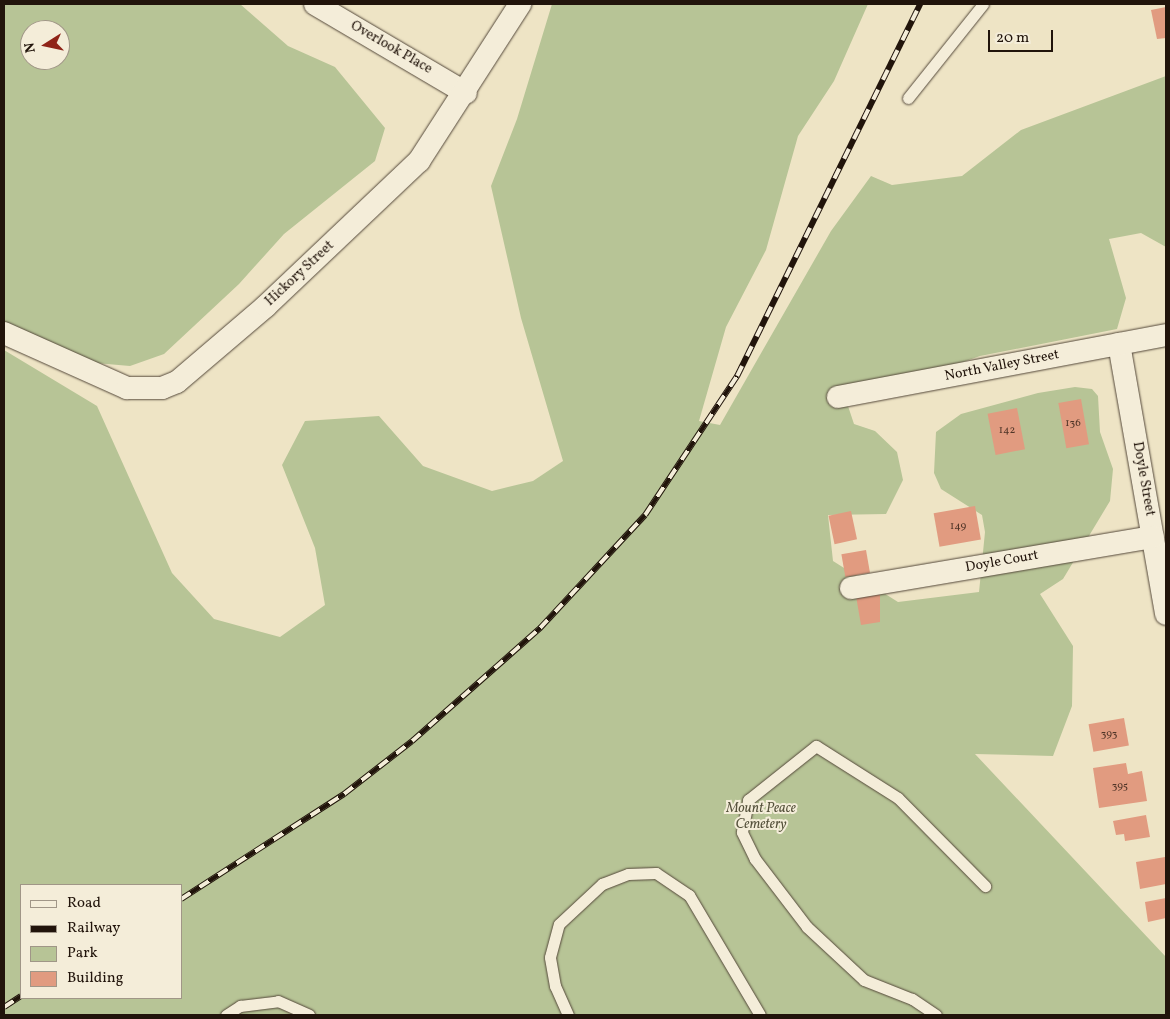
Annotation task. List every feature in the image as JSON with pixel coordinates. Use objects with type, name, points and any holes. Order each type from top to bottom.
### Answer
[{"type":"street","name":"Overlook Place","points":[[315,4],[466,93]]},
{"type":"street","name":"Hickory Street","points":[[4,333],[127,388],[162,388],[177,382],[401,181],[466,93],[520,4]]},
{"type":"street","name":"North Valley Street","points":[[838,396],[1166,335]]},
{"type":"street","name":"Doyle Street","points":[[1119,344],[1166,614]]},
{"type":"street","name":"Doyle Court","points":[[851,588],[1153,537]]},
{"type":"lane","points":[[908,98],[983,4]]},
{"type":"lane","points":[[936,1015],[912,999],[864,980],[807,927],[748,846],[742,832],[748,800],[816,746],[898,798],[985,886]]},
{"type":"lane","points":[[568,1015],[555,986],[550,957],[559,924],[602,884],[628,874],[656,873],[689,895],[760,1015]]},
{"type":"lane","points":[[226,1015],[240,1006],[278,1001],[309,1015]]},
{"type":"green space","points":[[4,4],[240,4],[288,46],[335,67],[385,128],[375,161],[284,234],[239,284],[164,354],[130,366],[84,362],[4,325]]},
{"type":"green space","name":"Mount Peace Cemetery","points":[[552,4],[868,4],[834,81],[798,136],[766,250],[726,327],[699,421],[720,425],[831,231],[871,176],[892,185],[962,176],[1021,130],[1166,76],[1166,247],[1141,233],[1109,239],[1126,298],[1117,329],[980,356],[847,403],[854,424],[875,431],[897,452],[903,480],[886,514],[828,515],[833,561],[898,602],[979,592],[985,532],[982,515],[941,489],[934,473],[936,432],[961,414],[1038,393],[1075,387],[1092,389],[1098,396],[1100,432],[1113,469],[1110,501],[1063,579],[1040,594],[1073,646],[1072,706],[1053,756],[975,754],[1166,957],[1166,1015],[4,1015],[4,350],[97,406],[172,573],[214,619],[280,637],[325,605],[315,548],[282,465],[305,421],[379,416],[423,466],[492,491],[533,481],[563,461],[521,318],[491,186],[517,119]]},
{"type":"building","points":[[1166,7],[1166,38],[1157,39],[1151,10]]},
{"type":"building","points":[[1081,399],[1089,444],[1066,448],[1058,403]]},
{"type":"building","points":[[1017,408],[1025,449],[996,455],[988,414]]},
{"type":"building","points":[[975,506],[981,539],[940,547],[934,513]]},
{"type":"building","points":[[851,511],[857,539],[835,544],[829,516]]},
{"type":"building","points":[[866,550],[870,573],[845,577],[841,554]]},
{"type":"building","points":[[880,592],[880,622],[861,625],[856,596]]},
{"type":"building","points":[[1124,718],[1129,746],[1093,752],[1089,724]]},
{"type":"building","points":[[1126,763],[1128,774],[1142,771],[1147,801],[1099,808],[1093,768]]},
{"type":"building","points":[[1146,815],[1150,837],[1125,841],[1124,834],[1116,835],[1113,821]]},
{"type":"building","points":[[1165,857],[1166,884],[1140,889],[1136,862]]},
{"type":"building","points":[[1166,898],[1166,918],[1148,922],[1145,902]]},
{"type":"railway","points":[[182,898],[344,794],[412,741],[540,628],[645,515],[737,376],[920,4]]},
{"type":"railway","points":[[4,1007],[20,997]]}]
